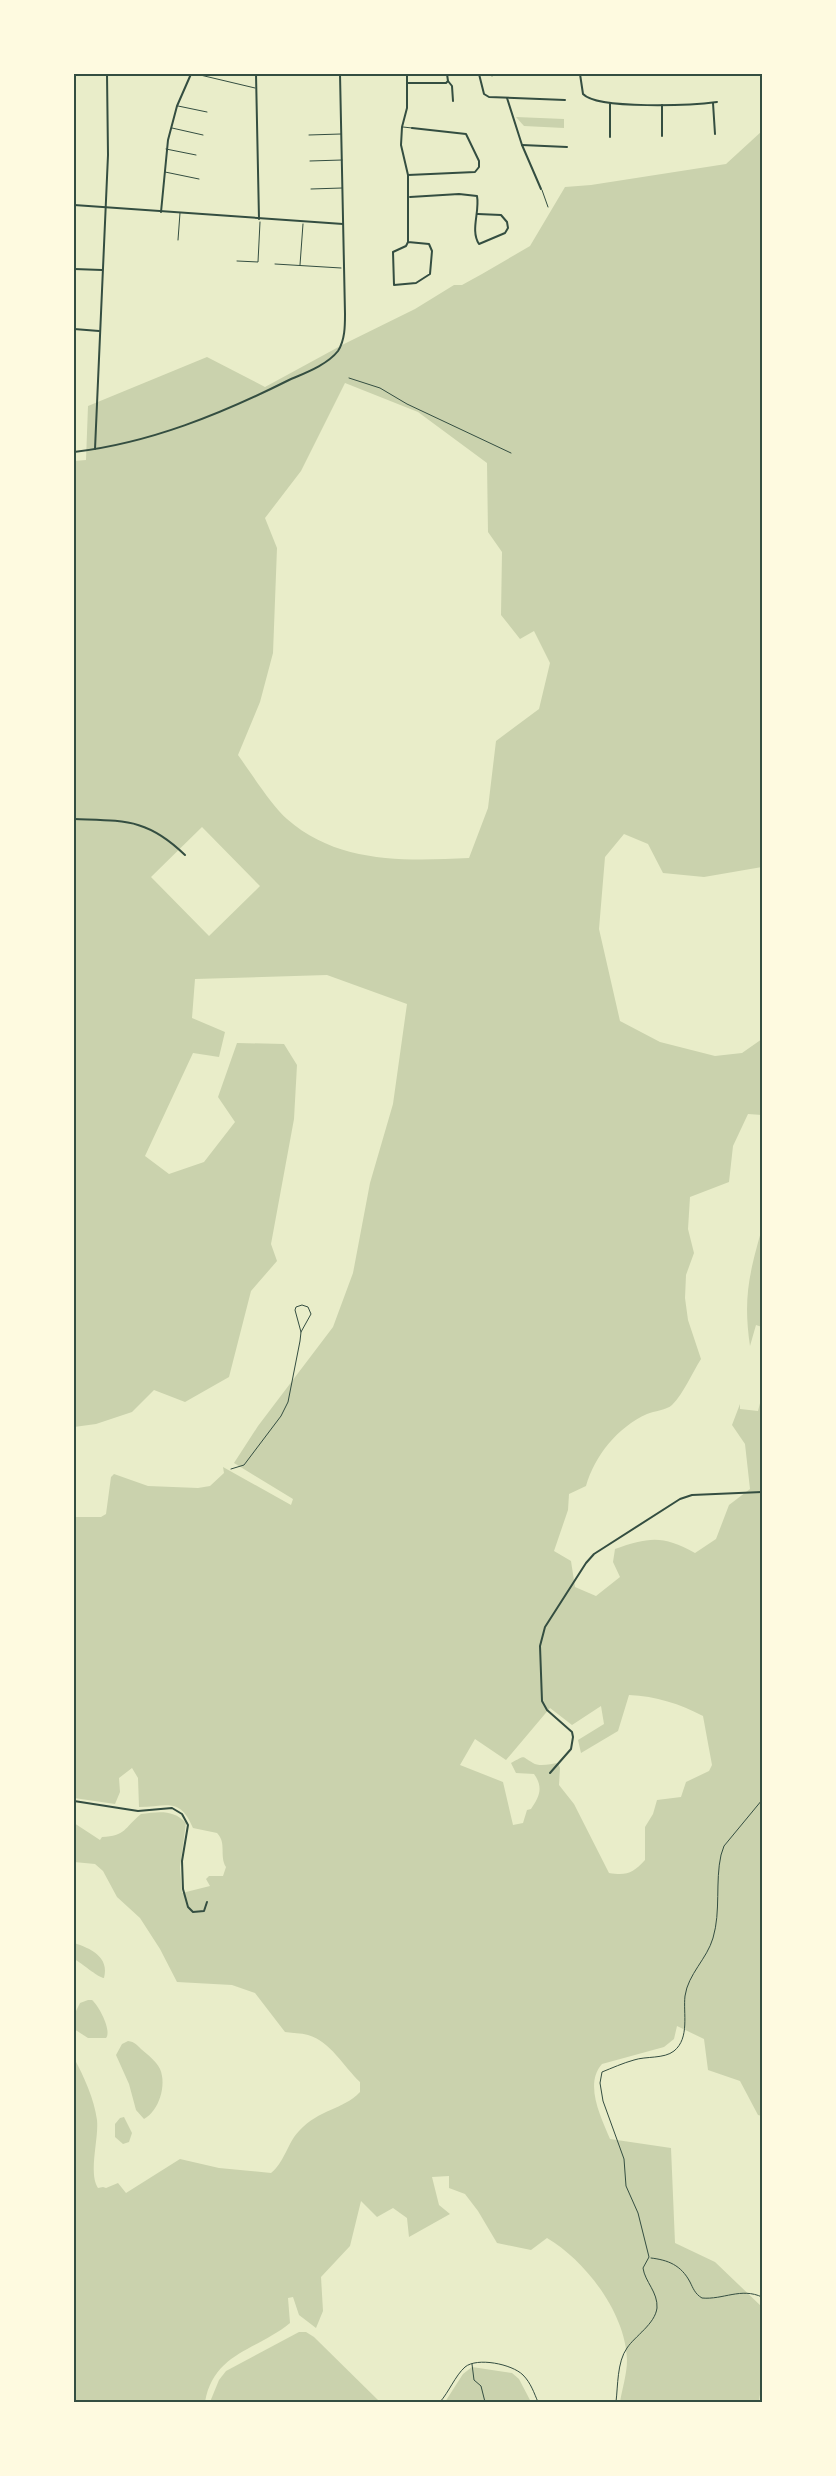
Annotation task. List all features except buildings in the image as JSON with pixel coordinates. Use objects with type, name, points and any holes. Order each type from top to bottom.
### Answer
[{"type":"street","points":[[95,449],[106,208],[107,74]]},
{"type":"street","points":[[161,212],[166,149],[178,106],[191,74]]},
{"type":"street","points":[[256,74],[259,219]]},
{"type":"street","points":[[74,452],[159,434],[202,420],[276,387],[330,358],[339,348],[344,336],[340,74]]},
{"type":"street","points":[[407,74],[407,108],[402,127],[402,151],[408,175],[408,242],[406,246],[393,252],[394,285],[416,282],[430,274],[432,251],[429,244],[408,242]]},
{"type":"street","points":[[447,74],[448,82],[452,86],[453,101]]},
{"type":"street","points":[[479,74],[487,97],[565,100]]},
{"type":"street","points":[[580,74],[584,96],[610,103],[662,105],[715,102],[715,134]]},
{"type":"street","points":[[407,84],[448,82]]},
{"type":"street","points":[[507,98],[522,145],[541,189]]},
{"type":"street","points":[[610,103],[610,137]]},
{"type":"street","points":[[662,105],[662,136]]},
{"type":"street","points":[[408,175],[466,173],[478,170],[479,167],[479,161],[466,134],[412,128]]},
{"type":"street","points":[[522,145],[567,147]]},
{"type":"street","points":[[409,197],[472,194],[477,196],[476,238],[479,244],[505,233],[508,228],[507,222],[501,215],[478,214]]},
{"type":"street","points":[[74,205],[303,223],[343,224]]},
{"type":"street","points":[[74,269],[102,270]]},
{"type":"street","points":[[74,329],[99,331]]},
{"type":"street","points":[[74,819],[121,822],[148,827],[160,833],[185,855]]},
{"type":"street","points":[[550,1773],[572,1749],[573,1737],[572,1732],[547,1710],[542,1701],[540,1646],[545,1627],[586,1563],[594,1554],[680,1499],[692,1495],[762,1492]]},
{"type":"street","points":[[74,1801],[135,1811],[168,1808],[179,1812],[186,1818],[188,1826],[182,1861],[185,1900],[191,1911],[197,1913],[204,1911],[207,1902]]},
{"type":"lane","points":[[196,74],[256,88]]},
{"type":"lane","points":[[178,106],[206,112]]},
{"type":"lane","points":[[402,127],[412,128]]},
{"type":"lane","points":[[171,128],[203,135]]},
{"type":"lane","points":[[309,135],[342,134]]},
{"type":"lane","points":[[166,149],[196,155]]},
{"type":"lane","points":[[310,161],[342,160]]},
{"type":"lane","points":[[164,172],[199,179]]},
{"type":"lane","points":[[311,189],[343,188]]},
{"type":"lane","points":[[541,189],[548,208]]},
{"type":"lane","points":[[178,240],[180,213]]},
{"type":"lane","points":[[231,1469],[244,1465],[283,1412],[295,1370],[301,1332],[311,1314],[308,1307],[302,1305],[296,1307],[295,1310],[301,1332]]},
{"type":"path","points":[[237,261],[258,262],[259,219]]},
{"type":"path","points":[[300,266],[303,223]]},
{"type":"path","points":[[274,264],[344,268]]},
{"type":"path","points":[[350,378],[380,388],[407,404],[511,453]]},
{"type":"path","points":[[616,2402],[622,2359],[626,2349],[655,2316],[657,2307],[655,2294],[643,2268],[650,2257],[638,2214],[626,2186],[624,2159],[603,2101],[600,2084],[602,2072],[635,2059],[662,2055],[674,2050],[681,2040],[686,2022],[685,1996],[689,1981],[707,1953],[713,1937],[721,1855],[724,1846],[762,1800]]},
{"type":"path","points":[[650,2257],[669,2260],[681,2270],[697,2295],[702,2298],[741,2293],[754,2293],[762,2297]]},
{"type":"path","points":[[472,2363],[474,2380],[481,2386],[485,2402]]},
{"type":"path","points":[[440,2402],[460,2373],[472,2363],[500,2365],[519,2372],[529,2383],[538,2402]]},
{"type":"green space","points":[[516,117],[564,119],[564,128],[524,126]]},
{"type":"green space","points":[[762,131],[762,867],[704,877],[663,873],[648,844],[624,834],[605,857],[599,929],[620,1021],[660,1042],[715,1056],[742,1053],[762,1039],[762,1115],[748,1114],[733,1146],[729,1182],[690,1197],[688,1229],[694,1253],[686,1275],[685,1298],[688,1320],[701,1359],[684,1389],[672,1405],[647,1414],[626,1426],[602,1453],[586,1486],[569,1494],[568,1510],[554,1551],[571,1561],[575,1587],[596,1596],[620,1577],[613,1562],[615,1549],[637,1542],[656,1540],[674,1543],[695,1553],[716,1539],[729,1505],[750,1489],[745,1444],[732,1425],[740,1404],[740,1409],[758,1411],[762,1395],[762,2116],[758,2115],[740,2081],[708,2070],[704,2039],[677,2026],[674,2039],[664,2047],[602,2064],[594,2081],[596,2101],[610,2139],[671,2148],[675,2243],[715,2262],[762,2307],[762,2378],[759,2402],[620,2402],[627,2365],[625,2342],[612,2307],[601,2290],[576,2260],[547,2238],[531,2250],[497,2243],[478,2211],[465,2194],[449,2188],[449,2176],[432,2177],[439,2205],[450,2214],[409,2237],[407,2218],[393,2208],[377,2217],[361,2201],[350,2246],[321,2277],[323,2311],[316,2328],[299,2315],[293,2297],[288,2298],[290,2323],[227,2362],[217,2372],[210,2385],[205,2402],[74,2402],[74,2058],[85,2080],[96,2112],[95,2182],[98,2188],[106,2188],[118,2183],[126,2193],[180,2159],[219,2168],[271,2173],[279,2164],[299,2131],[315,2118],[346,2103],[360,2092],[360,2082],[330,2049],[316,2038],[299,2033],[285,2032],[255,1993],[232,1985],[177,1982],[160,1949],[140,1918],[117,1897],[103,1871],[95,1864],[74,1862],[74,1823],[100,1840],[102,1837],[120,1833],[141,1814],[165,1812],[176,1815],[186,1823],[180,1867],[182,1893],[210,1886],[206,1879],[209,1876],[223,1876],[226,1867],[223,1858],[222,1841],[217,1833],[193,1828],[183,1811],[171,1805],[139,1807],[138,1778],[132,1768],[119,1778],[120,1792],[115,1804],[74,1798],[74,1517],[101,1517],[106,1514],[111,1477],[114,1474],[148,1486],[198,1488],[210,1486],[224,1473],[223,1467],[291,1505],[293,1499],[234,1463],[258,1426],[333,1327],[353,1273],[370,1183],[393,1104],[407,1004],[327,975],[195,979],[192,1018],[225,1032],[219,1057],[193,1053],[145,1156],[169,1174],[204,1162],[235,1122],[218,1097],[237,1043],[284,1044],[297,1065],[294,1119],[271,1244],[277,1261],[251,1291],[229,1377],[185,1402],[154,1390],[132,1412],[96,1424],[74,1427],[74,461],[86,460],[88,406],[207,357],[265,387],[344,344],[415,309],[454,285],[462,285],[530,246],[565,187],[591,185],[726,164]],"holes":[[[345,383],[418,412],[487,463],[488,532],[502,552],[501,615],[520,639],[534,631],[550,663],[539,709],[496,741],[488,808],[469,858],[397,859],[350,852],[328,844],[307,834],[287,819],[268,798],[238,755],[260,702],[273,653],[277,548],[265,518],[301,471]],[[202,827],[260,886],[209,936],[151,877]],[[629,1695],[649,1697],[677,1704],[703,1716],[712,1765],[709,1771],[686,1782],[681,1797],[657,1800],[653,1814],[645,1827],[645,1860],[633,1871],[625,1874],[609,1873],[574,1804],[559,1785],[560,1768],[558,1763],[538,1765],[523,1757],[511,1763],[516,1773],[534,1774],[540,1788],[531,1809],[527,1810],[523,1823],[513,1825],[503,1782],[460,1765],[475,1739],[506,1760],[550,1708],[572,1725],[601,1706],[604,1724],[578,1740],[581,1753],[618,1731]]]},
{"type":"green space","points":[[762,1228],[762,1327],[756,1325],[750,1346],[747,1300],[751,1273]]},
{"type":"green space","points":[[74,1943],[97,1954],[104,1964],[104,1978],[74,1959]]},
{"type":"green space","points":[[92,2000],[95,2003],[104,2019],[107,2030],[106,2038],[88,2038],[74,2029],[74,2015],[80,2003]]},
{"type":"green space","points":[[128,2041],[136,2044],[152,2058],[162,2075],[162,2090],[158,2104],[144,2119],[136,2110],[129,2084],[116,2055],[122,2044]]},
{"type":"green space","points":[[124,2117],[132,2133],[129,2142],[123,2144],[115,2137],[115,2124],[120,2118]]},
{"type":"green space","points":[[299,2332],[306,2332],[314,2337],[380,2402],[210,2402],[219,2380],[226,2371]]},
{"type":"green space","points":[[472,2367],[512,2373],[519,2379],[531,2402],[445,2402],[463,2374]]}]
